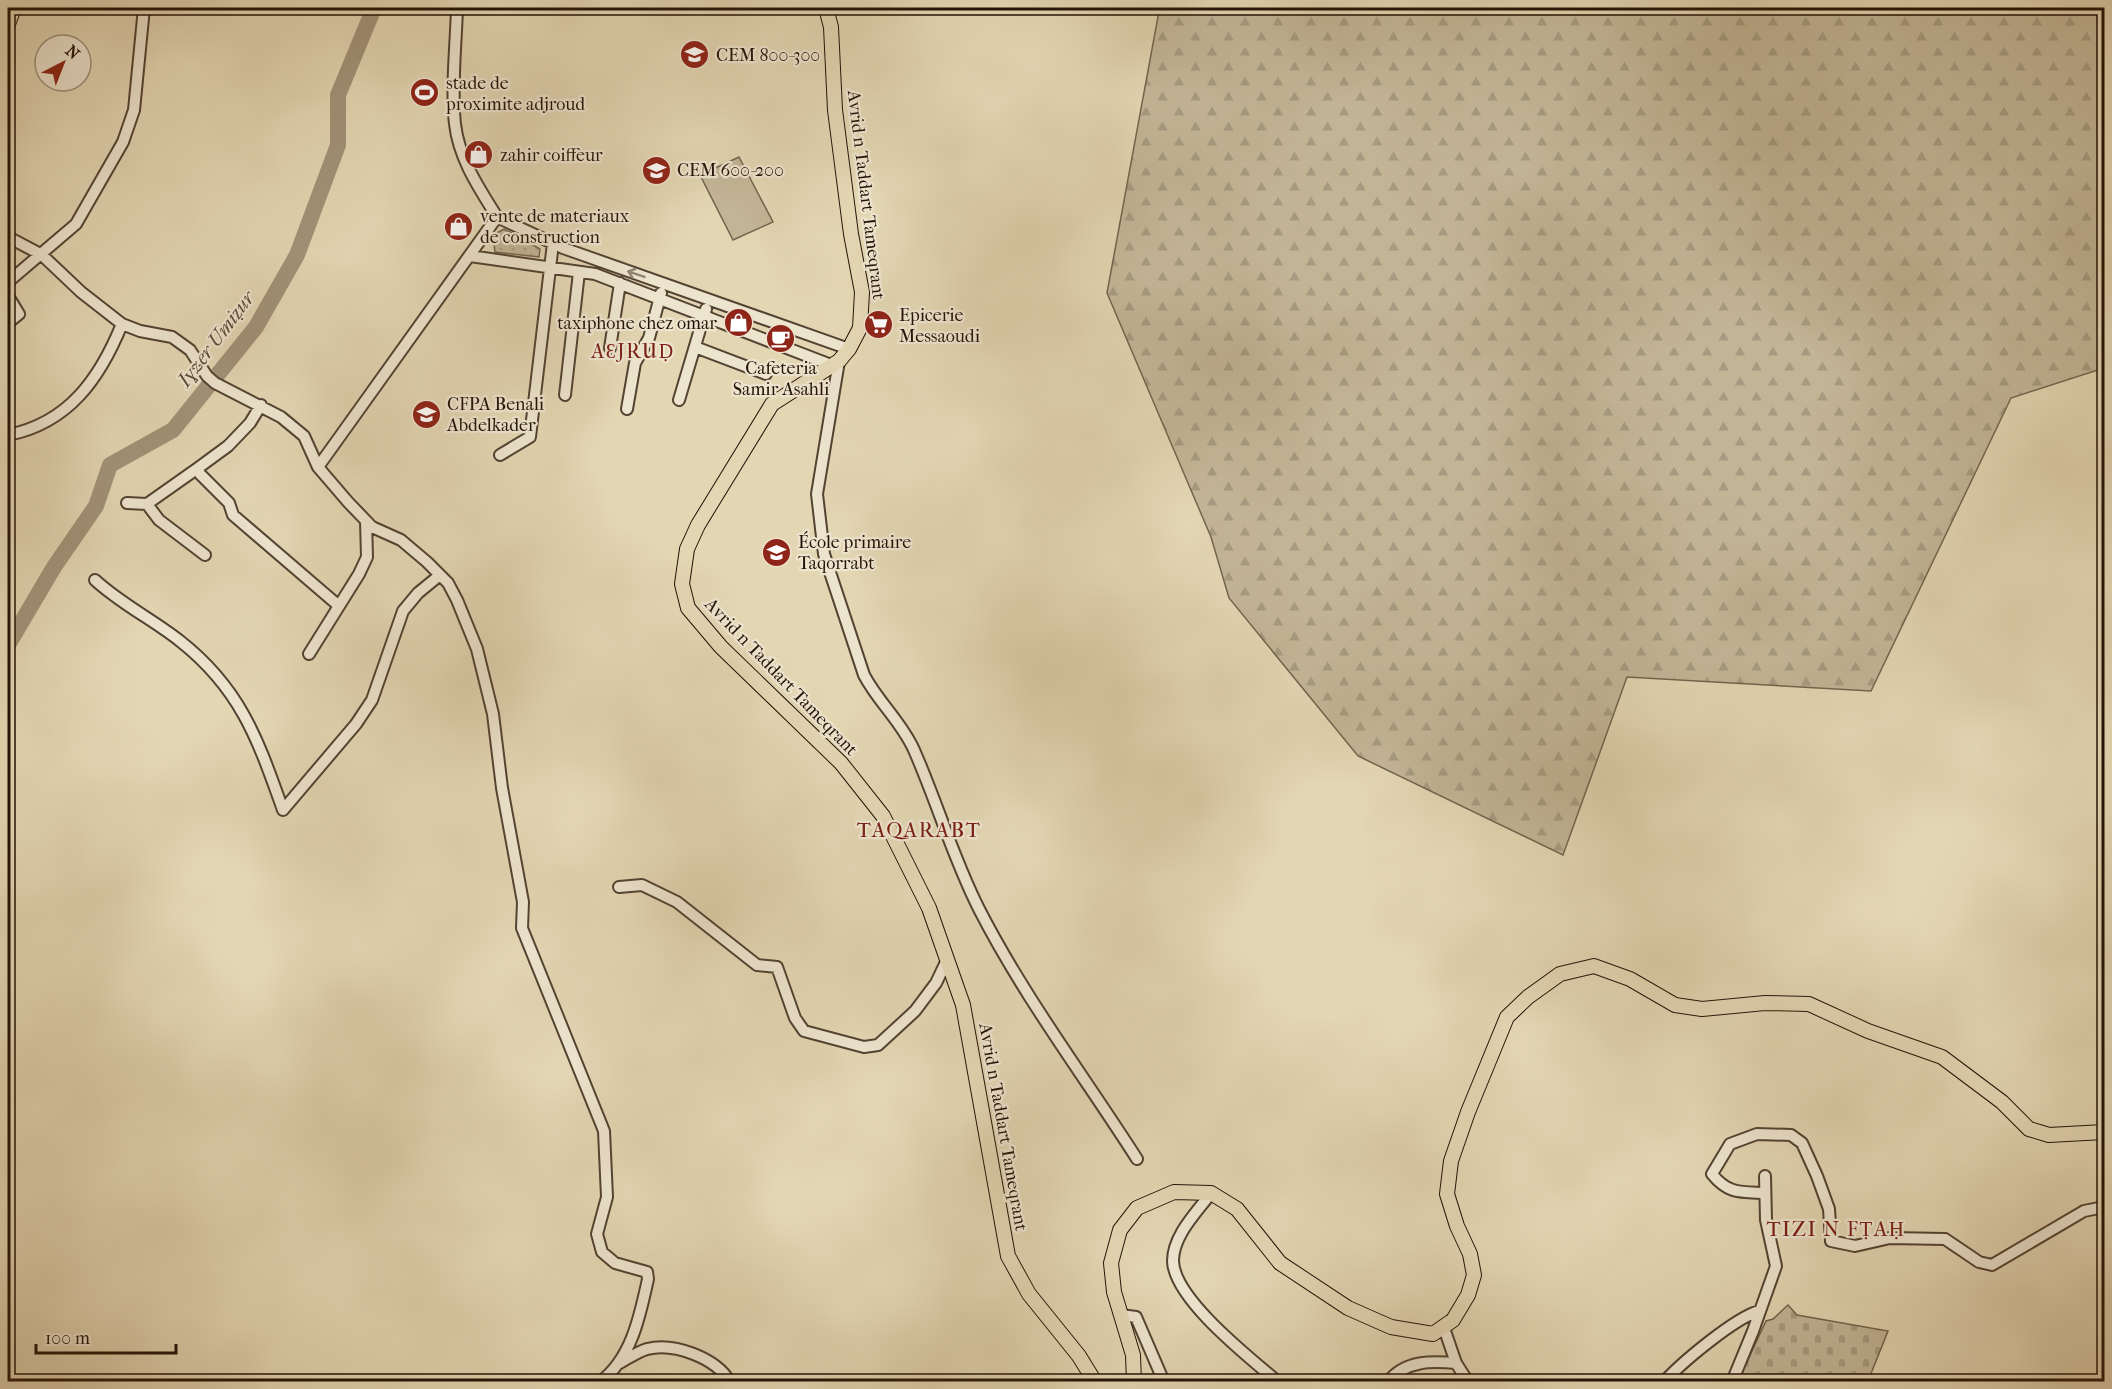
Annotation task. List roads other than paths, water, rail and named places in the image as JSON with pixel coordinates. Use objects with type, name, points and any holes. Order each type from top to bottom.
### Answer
[{"type":"main road","points":[[8,24],[14,8]]},
{"type":"main road","name":"Avrid n Taddart Tameqrant","points":[[826,8],[831,27],[835,110],[851,234],[862,292],[860,328],[849,349],[835,363],[772,404],[698,525],[687,549],[682,584],[688,608],[721,647],[841,763],[883,816],[928,908],[963,1005],[1008,1256],[1029,1294],[1079,1356],[1095,1382]]},
{"type":"main road","points":[[1134,1382],[1133,1355],[1114,1292],[1111,1263],[1120,1230],[1137,1208],[1174,1192],[1211,1193],[1238,1209],[1280,1263],[1348,1308],[1391,1327],[1433,1334],[1453,1320],[1468,1295],[1474,1275],[1470,1254],[1457,1226],[1447,1194],[1452,1161],[1506,1017],[1527,996],[1560,974],[1594,966],[1630,979],[1675,1005],[1702,1009],[1765,1003],[1809,1004],[1868,1031],[1942,1057],[2002,1102],[2029,1129],[2049,1135],[2104,1132]]},
{"type":"street","points":[[8,282],[76,224],[123,142],[134,110],[144,8]]},
{"type":"street","points":[[457,8],[455,124],[473,180],[497,217],[553,243],[849,349]]},
{"type":"street","points":[[318,467],[497,217]]},
{"type":"street","points":[[8,237],[42,255],[81,292],[122,324],[140,331],[172,337],[190,350],[207,376],[215,383],[261,405],[281,417],[304,436],[318,467],[372,528],[401,540],[440,575],[448,584],[465,616],[477,649],[489,696],[523,902],[522,928],[604,1131],[607,1197],[597,1234],[602,1252],[615,1263],[647,1272],[648,1279],[639,1323],[615,1366],[600,1382]]},
{"type":"street","points":[[500,454],[530,437],[548,268],[553,243]]},
{"type":"street","points":[[470,256],[596,274],[835,363],[817,494],[824,554],[864,675],[873,693],[896,717],[914,749],[954,854],[979,909],[1005,956],[1049,1029],[1137,1159]]},
{"type":"street","points":[[565,395],[579,272]]},
{"type":"street","points":[[610,348],[620,283]]},
{"type":"street","points":[[627,409],[635,363],[649,338],[663,284]]},
{"type":"street","points":[[8,296],[19,314],[8,324]]},
{"type":"street","points":[[679,400],[708,300]]},
{"type":"street","points":[[8,435],[34,429],[66,409],[95,378],[122,324]]},
{"type":"street","points":[[695,347],[766,374]]},
{"type":"street","points":[[127,503],[147,504],[198,468],[228,446],[250,423],[261,405]]},
{"type":"street","points":[[198,468],[200,474],[229,503],[233,515],[339,606]]},
{"type":"street","points":[[147,504],[159,520],[205,555]]},
{"type":"street","points":[[309,654],[367,557],[366,521]]},
{"type":"street","points":[[94,580],[116,600],[180,641],[213,671],[241,706],[254,730],[283,810],[356,724],[372,700],[403,611],[418,593],[440,575]]},
{"type":"street","points":[[619,887],[642,885],[677,902],[757,965],[777,967],[795,1018],[804,1031],[864,1047],[878,1045],[915,1011],[936,983],[947,960]]},
{"type":"street","points":[[1764,1193],[1738,1192],[1722,1186],[1713,1174],[1730,1144],[1757,1134],[1791,1135],[1802,1143],[1829,1209],[1831,1241],[1855,1246],[1890,1238],[1945,1239],[1979,1262],[1992,1264],[2084,1211],[2104,1206]]},
{"type":"street","points":[[1732,1382],[1776,1266],[1768,1234],[1764,1193],[1765,1176]]},
{"type":"street","points":[[1211,1193],[1176,1244],[1173,1263],[1184,1286],[1206,1318],[1278,1382]]},
{"type":"street","points":[[1664,1382],[1715,1339],[1751,1313],[1759,1311]]},
{"type":"street","points":[[1121,1315],[1136,1317],[1164,1382]]},
{"type":"street","points":[[1444,1328],[1456,1363],[1468,1382]]},
{"type":"street","points":[[615,1366],[644,1350],[667,1348],[708,1361],[730,1382]]},
{"type":"street","points":[[1388,1382],[1394,1374],[1426,1361],[1456,1363]]},
{"type":"waterway","name":"Iɣzer Umiẓur","points":[[8,645],[54,567],[96,506],[110,465],[173,430],[256,327],[297,255],[338,145],[338,95],[374,8]]},
{"type":"place","name":"CEM 800-300","points":[[695,55]]},
{"type":"place","name":"stade de proximite adjroud","points":[[425,93]]},
{"type":"place","name":"zahir coiffeur","points":[[479,155]]},
{"type":"place","name":"CEM 600-200","points":[[656,170]]},
{"type":"place","name":"vente de materiaux de construction","points":[[459,226]]},
{"type":"place","name":"taxiphone chez omar","points":[[738,323]]},
{"type":"place","name":"Epicerie Messaoudi","points":[[878,325]]},
{"type":"place","name":"Cafeteria Samir Asahli","points":[[781,339]]},
{"type":"place","name":"CFPA Benali Abdelkader","points":[[426,414]]},
{"type":"place","name":"École primaire Taqorrabt","points":[[777,552]]},
{"type":"district","name":"AƐJRUḌ","points":[[633,351]]},
{"type":"district","name":"TAQARABT","points":[[919,830]]},
{"type":"district","name":"TIZI N FṬAḤ","points":[[1836,1229]]}]
